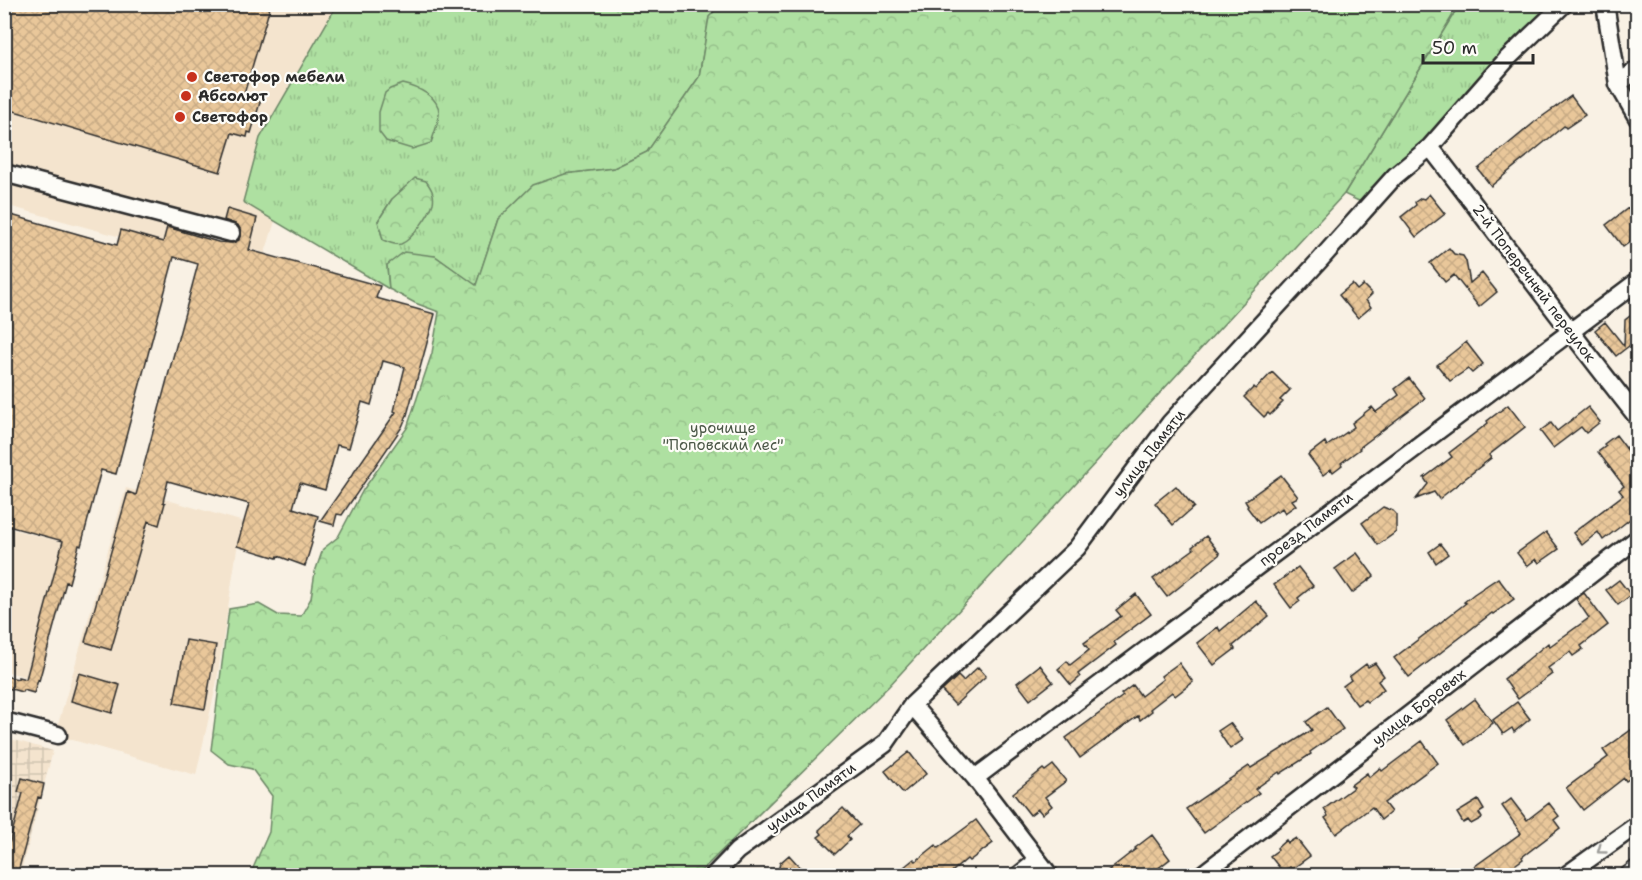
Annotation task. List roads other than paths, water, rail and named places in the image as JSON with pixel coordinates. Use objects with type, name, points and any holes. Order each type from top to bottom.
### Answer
[{"type":"main road","points":[[1630,876],[1638,870]]},
{"type":"street","name":"улица Памяти","points":[[713,876],[737,851],[885,744],[912,705],[1077,548],[1170,423],[1395,176],[1430,147],[1507,59],[1564,4]]},
{"type":"street","points":[[1605,4],[1618,84],[1638,119]]},
{"type":"street","points":[[1618,84],[1638,69]]},
{"type":"street","name":"2-й Поперечный переулок","points":[[1430,147],[1569,332],[1638,418]]},
{"type":"street","points":[[4,173],[231,233]]},
{"type":"street","name":"проезд Памяти","points":[[975,778],[1638,281]]},
{"type":"street","name":"улица Боровых","points":[[1200,876],[1638,538]]},
{"type":"street","points":[[912,705],[975,778],[1050,876]]},
{"type":"street","points":[[4,721],[58,735]]},
{"type":"street","points":[[1565,876],[1638,824]]},
{"type":"street","points":[[1018,876],[1038,860]]},
{"type":"place","name":"Светофор мебели","points":[[192,77]]},
{"type":"place","name":"Абсолют","points":[[186,96]]},
{"type":"place","name":"Светофор","points":[[180,117]]},
{"type":"park label","name":"урочище \"Поповский лес\"","points":[[723,436]]}]
